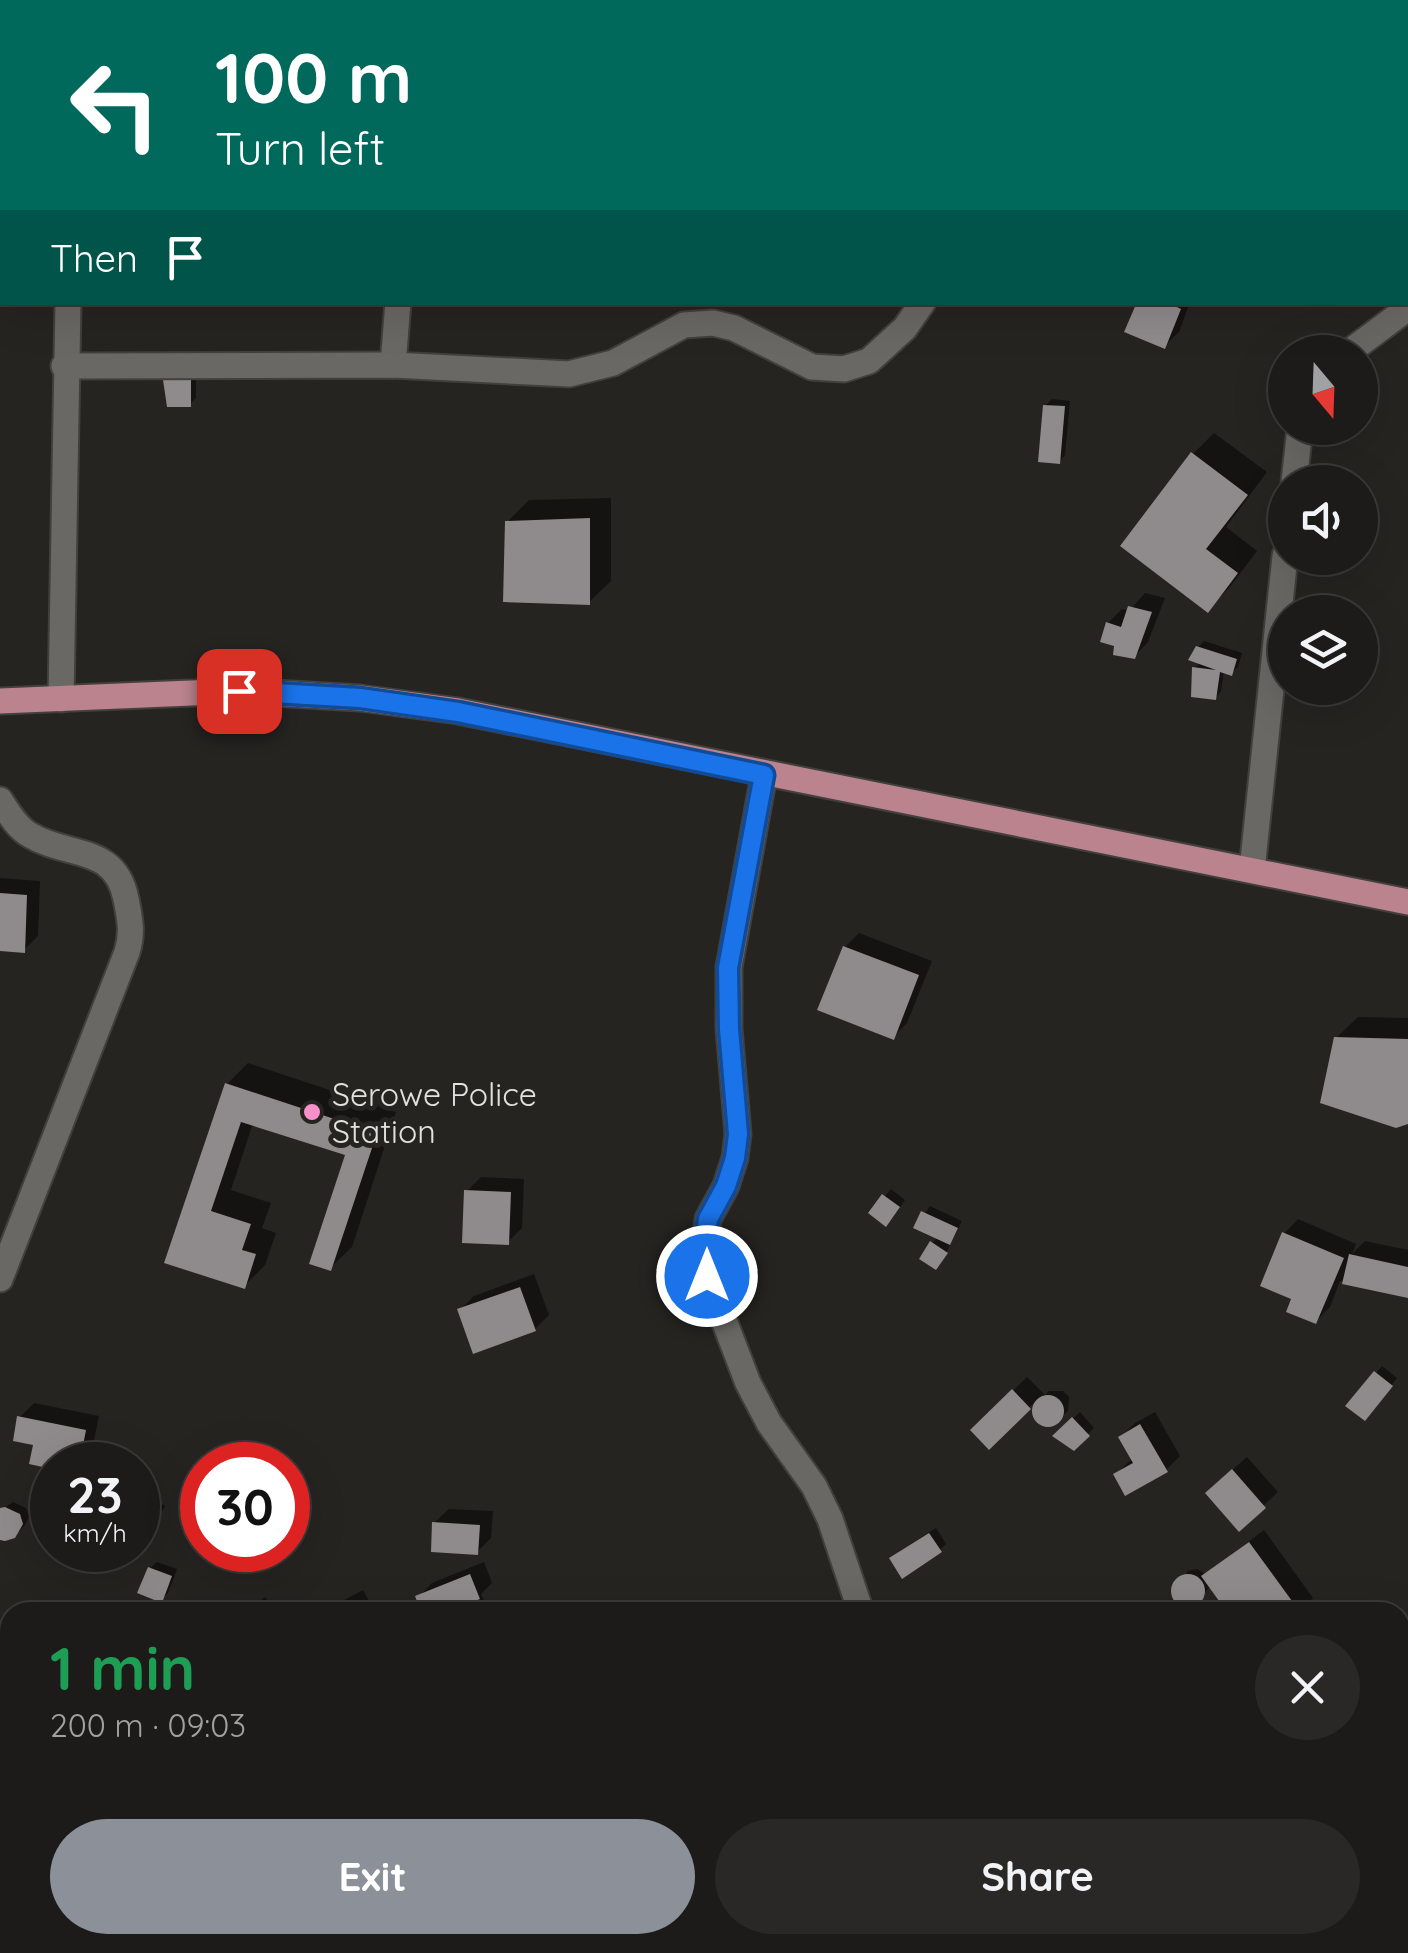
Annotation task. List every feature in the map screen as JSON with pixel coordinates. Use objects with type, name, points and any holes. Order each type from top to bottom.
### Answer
[{"type":"main road","points":[[0,701],[239,691],[360,698],[458,712],[1408,902]]},
{"type":"street","points":[[61,698],[68,305]]},
{"type":"street","points":[[393,365],[398,305]]},
{"type":"street","points":[[64,366],[393,365],[569,374],[613,363],[684,325],[713,323],[734,328],[812,366],[844,369],[870,361],[906,328],[921,305]]},
{"type":"street","points":[[1372,335],[1408,308]]},
{"type":"street","points":[[1252,870],[1283,575]]},
{"type":"street","points":[[764,775],[728,968],[738,1134],[726,1186],[708,1219],[707,1276],[748,1384],[769,1422],[814,1486],[830,1518],[858,1602]]},
{"type":"street","points":[[0,800],[30,835],[98,858],[114,870],[122,880],[132,928],[127,952],[0,1278]]},
{"type":"building","points":[[1136,305],[1172,305],[1181,309],[1165,349],[1124,332]]},
{"type":"building","points":[[162,373],[191,374],[191,407],[167,407]]},
{"type":"building","points":[[1043,405],[1065,406],[1060,464],[1038,462]]},
{"type":"building","points":[[1191,452],[1248,495],[1206,549],[1238,573],[1208,613],[1120,546]]},
{"type":"building","points":[[590,518],[590,605],[503,602],[505,521]]},
{"type":"building","points":[[1128,606],[1152,612],[1135,659],[1113,655],[1114,646],[1100,642],[1106,622],[1121,627]]},
{"type":"building","points":[[1196,646],[1237,659],[1232,676],[1220,672],[1216,700],[1191,697],[1192,667],[1216,670],[1188,660]]},
{"type":"building","points":[[0,893],[27,895],[25,953],[0,951]]},
{"type":"building","points":[[843,946],[919,975],[894,1040],[817,1010]]},
{"type":"building","points":[[1334,1037],[1408,1039],[1408,1124],[1396,1128],[1320,1103]]},
{"type":"building","points":[[225,1083],[377,1133],[331,1271],[309,1264],[345,1155],[241,1122],[211,1211],[251,1224],[242,1250],[256,1254],[245,1289],[164,1263]]},
{"type":"building","points":[[464,1190],[511,1192],[509,1245],[462,1243]]},
{"type":"building","points":[[882,1194],[900,1207],[886,1227],[868,1213]]},
{"type":"building","points":[[921,1211],[958,1228],[950,1245],[913,1228]]},
{"type":"building","points":[[1282,1232],[1344,1258],[1316,1324],[1286,1312],[1291,1299],[1260,1286]]},
{"type":"building","points":[[930,1241],[948,1253],[936,1270],[919,1259]]},
{"type":"building","points":[[1349,1254],[1408,1267],[1408,1298],[1342,1284]]},
{"type":"building","points":[[520,1287],[536,1331],[473,1354],[457,1309]]},
{"type":"building","points":[[1374,1371],[1393,1386],[1365,1421],[1345,1406]]},
{"type":"building","points":[[1012,1389],[1031,1409],[989,1450],[970,1430]]},
{"type":"building","points":[[1048,1395],[1059,1400],[1064,1411],[1059,1422],[1048,1427],[1037,1422],[1032,1411],[1037,1400]]},
{"type":"building","points":[[17,1416],[86,1430],[84,1442],[30,1444],[13,1441]]},
{"type":"building","points":[[1072,1417],[1090,1436],[1074,1451],[1052,1436]]},
{"type":"building","points":[[1140,1424],[1168,1472],[1125,1496],[1113,1474],[1133,1463],[1118,1437]]},
{"type":"building","points":[[1232,1469],[1266,1508],[1239,1532],[1205,1493]]},
{"type":"building","points":[[0,1508],[20,1514],[23,1524],[15,1538],[5,1541],[0,1540]]},
{"type":"building","points":[[432,1522],[480,1525],[478,1555],[431,1552]]},
{"type":"building","points":[[929,1533],[942,1552],[902,1579],[889,1558]]},
{"type":"building","points":[[1249,1542],[1293,1602],[1220,1602],[1201,1576]]},
{"type":"building","points":[[146,1572],[172,1576],[160,1602],[137,1593]]},
{"type":"building","points":[[470,1574],[480,1599],[417,1602],[415,1596]]},
{"type":"building","points":[[1181,1575],[1195,1575],[1204,1584],[1201,1602],[1175,1602],[1172,1598],[1172,1584]]},
{"type":"place","name":"Serowe Police Station","points":[[312,1112]]},
{"type":"route","points":[[239,691],[360,698],[458,712],[764,775],[728,968],[738,1134],[726,1186],[708,1219],[707,1276]]}]
